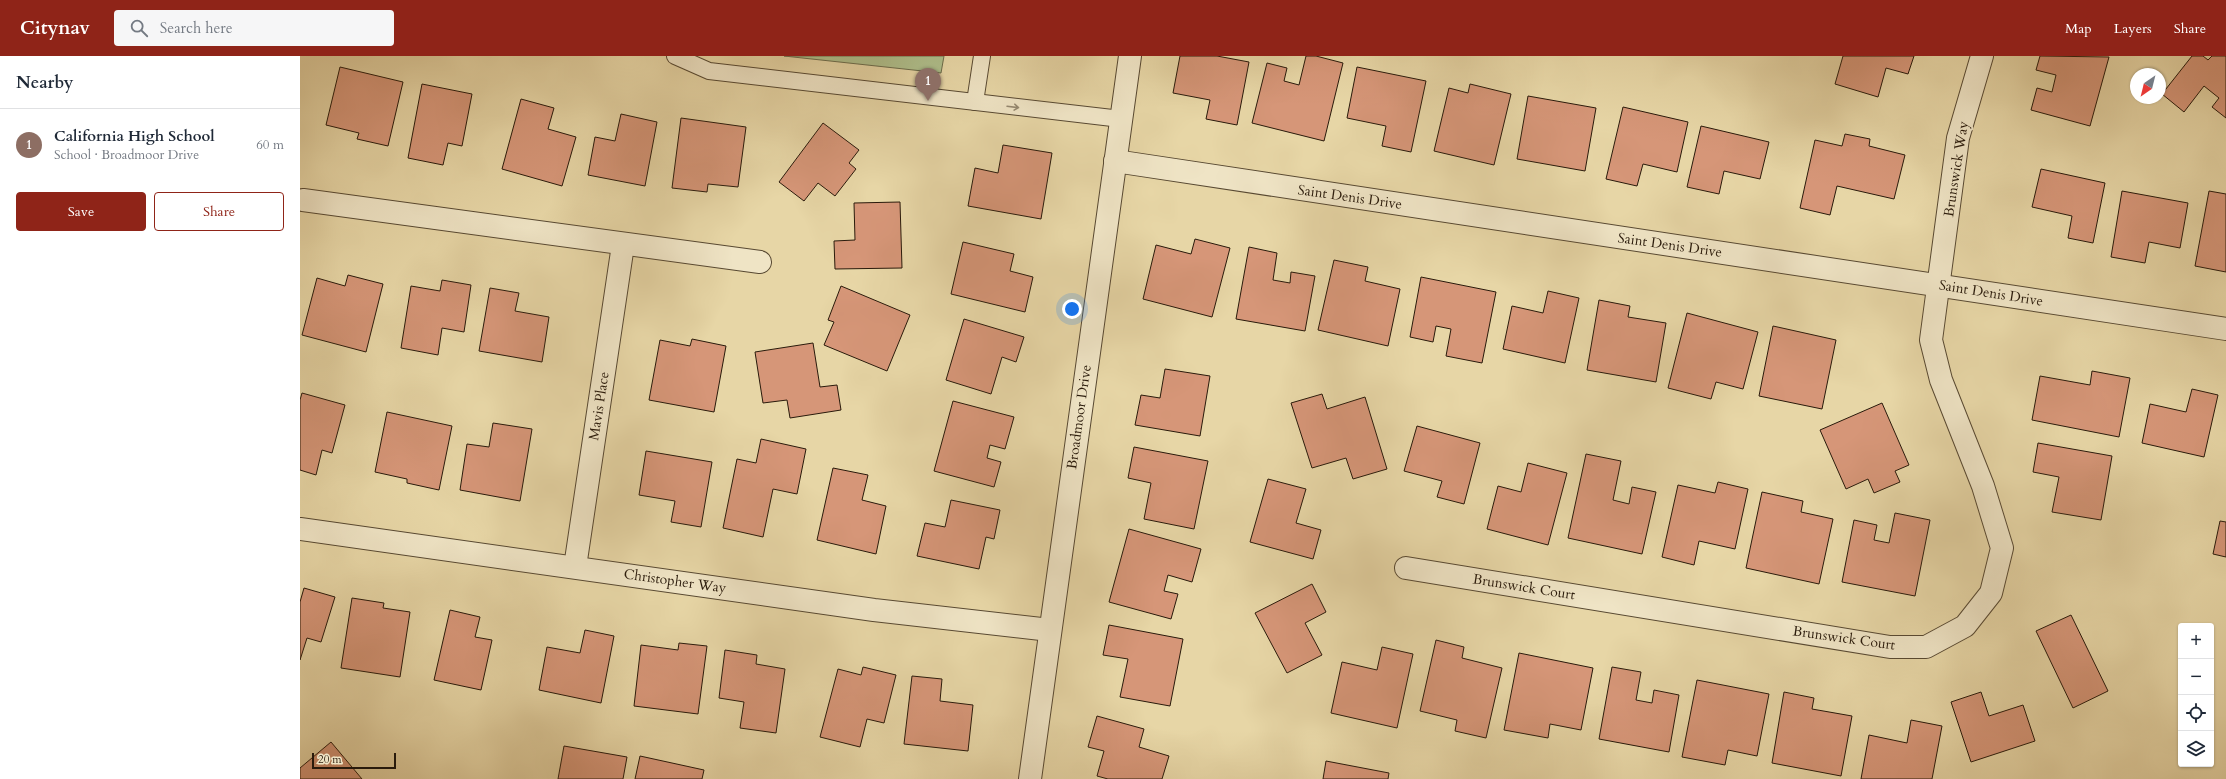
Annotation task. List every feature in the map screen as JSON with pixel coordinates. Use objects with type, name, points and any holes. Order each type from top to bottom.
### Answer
[{"type":"street","name":"Broadmoor Drive","points":[[1030,779],[1130,56]]},
{"type":"street","name":"Brunswick Way","points":[[1940,285],[1958,138],[1982,56]]},
{"type":"street","name":"Saint Denis Drive","points":[[1115,162],[2226,329]]},
{"type":"street","points":[[303,200],[623,245],[760,262]]},
{"type":"street","name":"Mavis Place","points":[[575,567],[623,245]]},
{"type":"street","name":"Brunswick Court","points":[[1406,568],[1890,647],[1926,646],[1965,626],[1991,593],[2002,548],[1983,486],[1941,380],[1931,340],[1940,285]]},
{"type":"street","name":"Christopher Way","points":[[300,529],[874,610],[1050,630]]},
{"type":"lane","points":[[675,56],[709,71],[1121,119]]},
{"type":"lane","points":[[974,102],[982,56]]},
{"type":"green space","points":[[784,56],[944,56],[941,73]]},
{"type":"building","points":[[1180,56],[1217,56],[1249,62],[1237,125],[1206,119],[1210,100],[1173,93]]},
{"type":"building","points":[[1306,56],[1316,56],[1343,63],[1324,141],[1252,123],[1267,63],[1287,68],[1284,81],[1299,85]]},
{"type":"building","points":[[1843,56],[1914,56],[1908,74],[1886,68],[1878,97],[1835,84]]},
{"type":"building","points":[[2040,56],[2109,57],[2090,126],[2031,110],[2037,88],[2052,92],[2056,75],[2036,70]]},
{"type":"building","points":[[2192,56],[2203,56],[2208,60],[2212,56],[2226,56],[2226,118],[2212,107],[2219,98],[2204,86],[2184,112],[2166,97],[2166,89]]},
{"type":"building","points":[[340,67],[403,82],[388,146],[357,139],[359,133],[326,125]]},
{"type":"building","points":[[1357,67],[1426,81],[1411,152],[1382,146],[1386,126],[1347,118]]},
{"type":"building","points":[[422,84],[472,94],[462,146],[448,143],[443,165],[408,158]]},
{"type":"building","points":[[1470,84],[1511,94],[1494,165],[1434,151],[1449,88],[1468,93]]},
{"type":"building","points":[[1528,96],[1596,108],[1585,171],[1517,159]]},
{"type":"building","points":[[521,99],[554,108],[548,129],[576,137],[562,186],[502,169]]},
{"type":"building","points":[[1623,107],[1688,122],[1677,172],[1643,164],[1637,186],[1606,179]]},
{"type":"building","points":[[621,114],[657,122],[645,186],[588,175],[595,137],[615,141]]},
{"type":"building","points":[[681,118],[746,127],[738,187],[708,184],[707,192],[672,188]]},
{"type":"building","points":[[823,123],[859,150],[849,163],[856,169],[835,196],[818,183],[804,201],[779,182]]},
{"type":"building","points":[[1701,126],[1769,142],[1760,179],[1724,171],[1719,194],[1687,187]]},
{"type":"building","points":[[1845,134],[1870,139],[1869,146],[1905,155],[1894,199],[1837,186],[1830,215],[1800,208],[1815,140],[1842,146]]},
{"type":"building","points":[[1003,145],[1052,153],[1041,219],[968,206],[975,168],[998,173]]},
{"type":"building","points":[[2041,169],[2105,183],[2093,243],[2068,238],[2072,216],[2032,207]]},
{"type":"building","points":[[2122,191],[2188,203],[2180,248],[2149,242],[2145,263],[2111,257]]},
{"type":"building","points":[[2209,191],[2226,194],[2226,272],[2195,266]]},
{"type":"building","points":[[900,202],[902,268],[835,269],[834,241],[855,240],[854,203]]},
{"type":"building","points":[[1195,239],[1230,248],[1212,317],[1143,299],[1156,245],[1191,254]]},
{"type":"building","points":[[963,242],[1014,254],[1010,271],[1033,277],[1025,312],[951,294]]},
{"type":"building","points":[[1249,247],[1277,253],[1273,280],[1290,283],[1291,272],[1315,276],[1305,331],[1236,319]]},
{"type":"building","points":[[1334,260],[1368,267],[1365,281],[1400,289],[1388,346],[1318,330]]},
{"type":"building","points":[[348,275],[383,284],[366,352],[302,335],[317,278],[345,286]]},
{"type":"building","points":[[1421,277],[1496,292],[1482,363],[1446,356],[1451,329],[1436,326],[1433,342],[1410,337]]},
{"type":"building","points":[[442,280],[471,285],[464,332],[442,328],[438,355],[401,348],[411,286],[440,291]]},
{"type":"building","points":[[841,286],[910,315],[887,371],[824,345],[834,322],[828,320]]},
{"type":"building","points":[[490,288],[519,293],[515,311],[549,317],[542,362],[479,351]]},
{"type":"building","points":[[1548,291],[1579,298],[1565,363],[1503,349],[1512,306],[1543,313]]},
{"type":"building","points":[[1599,300],[1630,306],[1628,317],[1666,323],[1656,382],[1587,370]]},
{"type":"building","points":[[1687,313],[1758,332],[1743,389],[1716,382],[1711,399],[1668,388]]},
{"type":"building","points":[[964,319],[1024,337],[1016,362],[1002,357],[991,394],[946,380]]},
{"type":"building","points":[[1773,326],[1836,340],[1822,409],[1759,396]]},
{"type":"building","points":[[692,339],[726,346],[714,412],[649,400],[660,340],[690,346]]},
{"type":"building","points":[[813,343],[820,387],[837,385],[841,410],[790,418],[787,400],[763,403],[755,352]]},
{"type":"building","points":[[1165,369],[1210,376],[1200,436],[1135,425],[1141,395],[1160,398]]},
{"type":"building","points":[[2092,371],[2130,378],[2119,437],[2032,420],[2040,376],[2090,385]]},
{"type":"building","points":[[2192,389],[2218,395],[2204,457],[2142,443],[2150,404],[2186,412]]},
{"type":"building","points":[[302,393],[345,405],[332,453],[322,450],[316,475],[300,470],[300,400]]},
{"type":"building","points":[[1322,394],[1327,409],[1365,397],[1387,469],[1353,479],[1346,458],[1312,468],[1291,403]]},
{"type":"building","points":[[953,401],[1014,417],[1005,449],[990,445],[987,458],[1001,462],[994,487],[934,471]]},
{"type":"building","points":[[1882,403],[1909,465],[1895,471],[1900,482],[1874,493],[1868,479],[1846,489],[1820,430]]},
{"type":"building","points":[[387,412],[452,426],[439,490],[407,483],[407,479],[375,472]]},
{"type":"building","points":[[493,423],[532,429],[520,501],[460,490],[467,444],[489,447]]},
{"type":"building","points":[[1417,426],[1480,443],[1464,504],[1437,497],[1442,481],[1404,471]]},
{"type":"building","points":[[761,439],[806,449],[797,494],[773,489],[763,537],[723,528],[737,459],[756,463]]},
{"type":"building","points":[[2038,443],[2112,456],[2101,520],[2052,512],[2059,477],[2033,472]]},
{"type":"building","points":[[1134,447],[1208,461],[1194,529],[1144,519],[1151,483],[1128,478]]},
{"type":"building","points":[[646,451],[712,462],[701,527],[671,522],[675,501],[639,495]]},
{"type":"building","points":[[1586,454],[1621,461],[1613,500],[1629,504],[1632,487],[1656,492],[1642,554],[1568,538]]},
{"type":"building","points":[[1528,463],[1567,473],[1548,545],[1487,529],[1498,486],[1521,492]]},
{"type":"building","points":[[833,468],[868,475],[862,500],[886,506],[876,554],[817,540]]},
{"type":"building","points":[[1268,479],[1306,489],[1296,523],[1321,530],[1313,559],[1250,542]]},
{"type":"building","points":[[1718,482],[1748,489],[1735,549],[1699,541],[1694,565],[1662,557],[1678,485],[1715,493]]},
{"type":"building","points":[[1762,492],[1803,501],[1801,512],[1833,519],[1819,584],[1746,568]]},
{"type":"building","points":[[951,500],[1000,510],[994,539],[986,537],[979,569],[917,556],[925,523],[945,527]]},
{"type":"building","points":[[1895,513],[1930,520],[1915,596],[1842,582],[1854,520],[1877,525],[1874,540],[1889,543]]},
{"type":"building","points":[[2220,521],[2226,522],[2226,557],[2213,554]]},
{"type":"building","points":[[1129,529],[1201,549],[1192,582],[1168,575],[1164,591],[1178,594],[1171,619],[1109,602]]},
{"type":"building","points":[[1312,584],[1326,612],[1305,623],[1322,655],[1287,673],[1255,613]]},
{"type":"building","points":[[304,588],[335,597],[321,642],[307,638],[300,660],[300,602]]},
{"type":"building","points":[[352,598],[384,603],[383,608],[410,612],[400,677],[341,668]]},
{"type":"building","points":[[450,610],[480,617],[475,637],[492,640],[481,690],[434,680]]},
{"type":"building","points":[[2071,615],[2108,691],[2073,708],[2036,631]]},
{"type":"building","points":[[1109,625],[1183,639],[1170,706],[1120,697],[1128,659],[1103,655]]},
{"type":"building","points":[[585,630],[614,636],[601,703],[539,690],[547,647],[580,653]]},
{"type":"building","points":[[1436,640],[1464,647],[1462,658],[1502,668],[1486,738],[1455,731],[1457,720],[1420,711]]},
{"type":"building","points":[[679,643],[707,646],[698,714],[634,706],[641,645],[678,650]]},
{"type":"building","points":[[1382,647],[1413,654],[1397,728],[1331,713],[1342,662],[1377,670]]},
{"type":"building","points":[[725,650],[757,655],[756,664],[785,669],[776,733],[740,728],[744,702],[719,698]]},
{"type":"building","points":[[1519,653],[1593,668],[1581,730],[1550,724],[1548,738],[1504,730]]},
{"type":"building","points":[[863,667],[896,675],[884,723],[867,719],[860,747],[820,737],[838,669],[861,675]]},
{"type":"building","points":[[1612,667],[1641,672],[1636,700],[1652,703],[1654,690],[1679,695],[1669,752],[1599,739]]},
{"type":"building","points":[[912,676],[942,679],[940,701],[973,705],[968,751],[904,744]]},
{"type":"building","points":[[1697,680],[1769,694],[1757,756],[1728,750],[1725,765],[1682,757]]},
{"type":"building","points":[[1784,692],[1814,698],[1812,709],[1852,716],[1841,776],[1772,763]]},
{"type":"building","points":[[1981,692],[1989,716],[2023,705],[2035,741],[1971,762],[1951,702]]},
{"type":"building","points":[[1097,716],[1144,729],[1139,747],[1169,756],[1162,779],[1108,779],[1097,776],[1104,751],[1088,747]]},
{"type":"building","points":[[1911,720],[1942,726],[1932,779],[1861,779],[1869,735],[1907,743]]},
{"type":"building","points":[[331,742],[362,779],[300,779],[300,768]]},
{"type":"building","points":[[564,746],[627,757],[623,779],[558,779]]},
{"type":"building","points":[[640,756],[704,770],[702,779],[635,779]]},
{"type":"building","points":[[1326,761],[1389,773],[1388,779],[1323,779]]},
{"type":"place","name":"California High School","points":[[928,101]]}]
